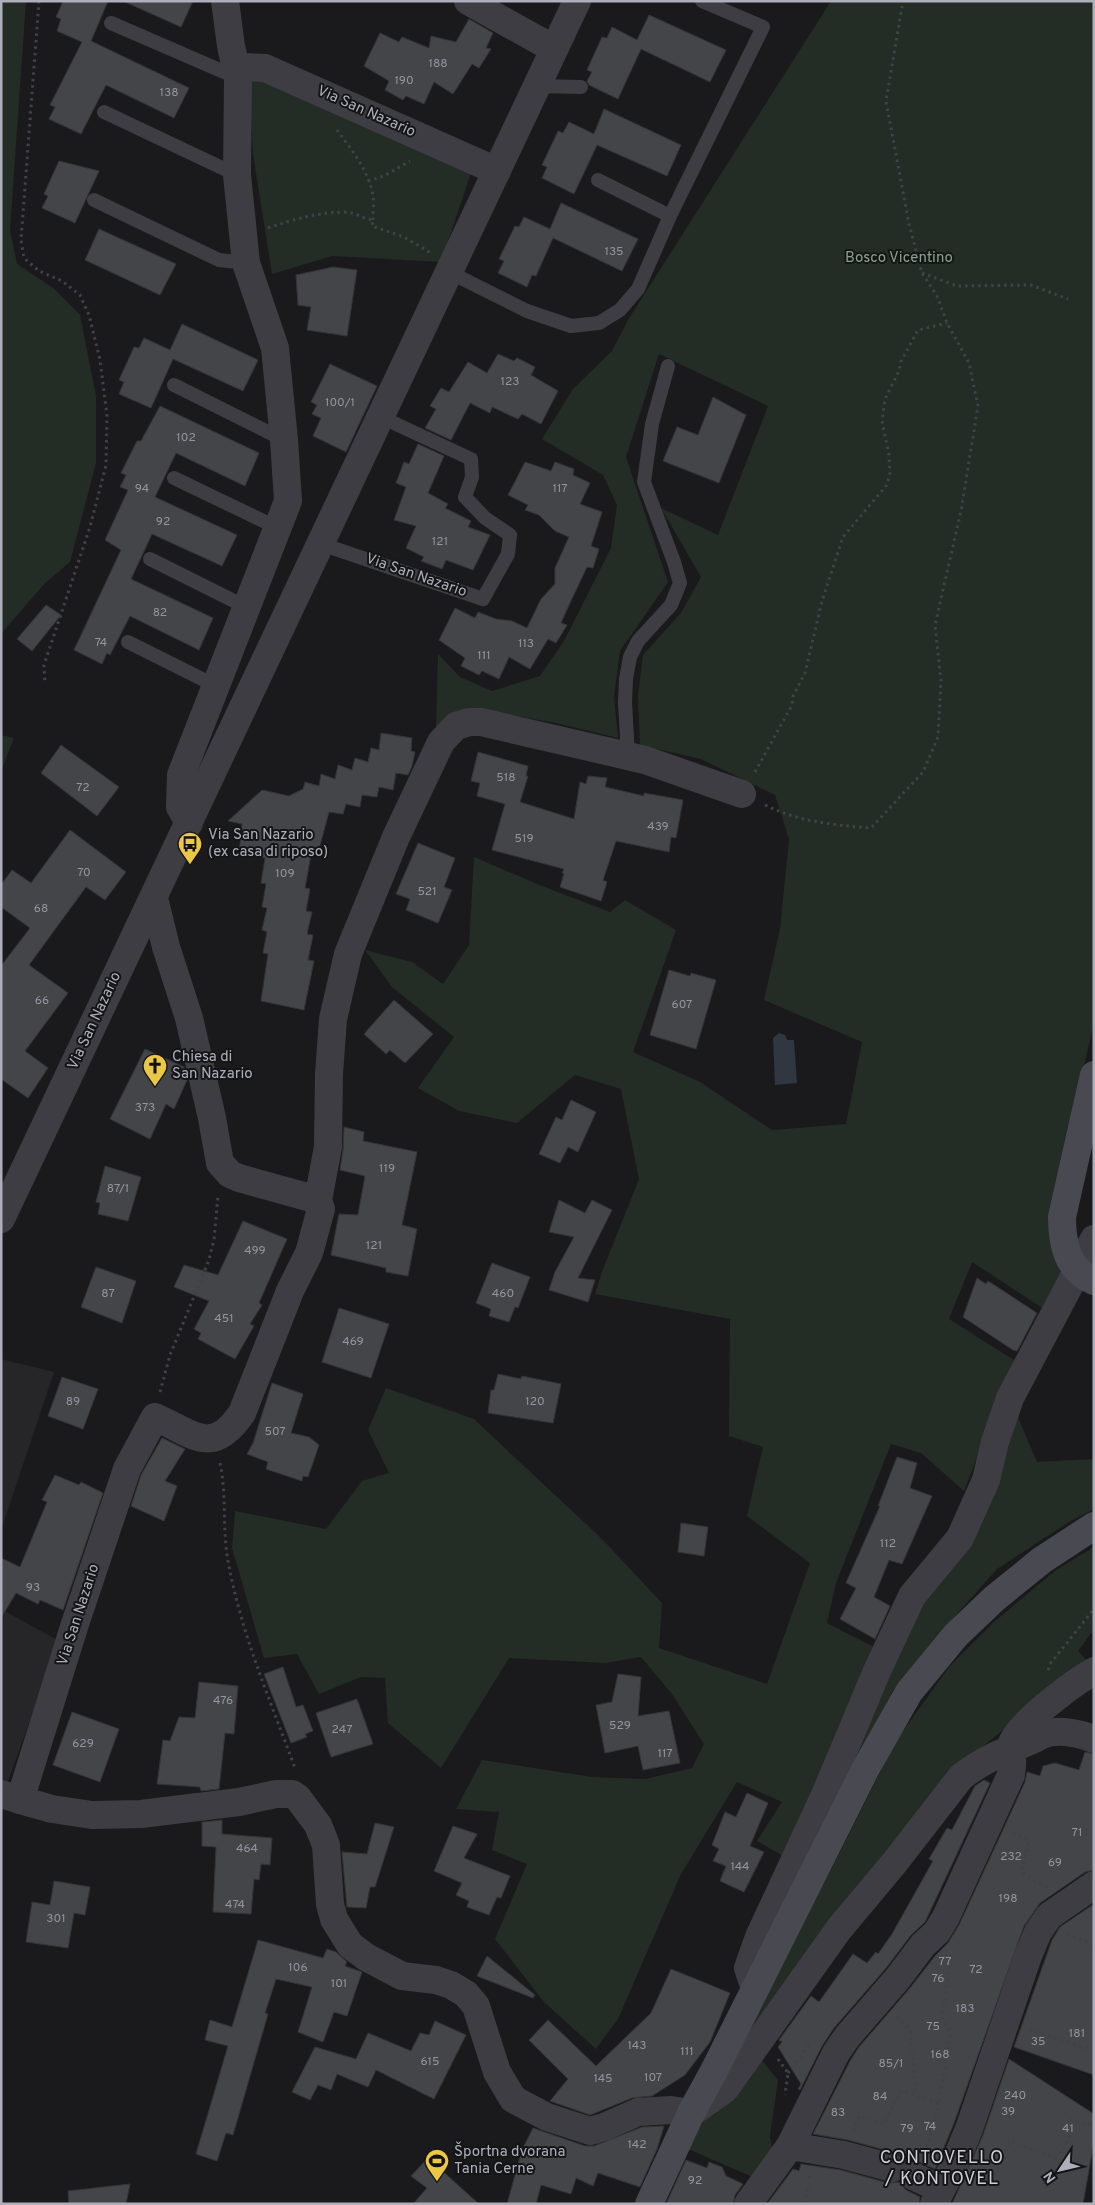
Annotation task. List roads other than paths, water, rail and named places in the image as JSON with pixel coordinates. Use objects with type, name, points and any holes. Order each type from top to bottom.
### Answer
[{"type":"main road","points":[[1086,1275],[1068,1256],[1062,1237],[1062,1217],[1094,1075]]},
{"type":"main road","points":[[649,2204],[691,2113],[866,1768],[909,1692],[956,1635],[995,1598],[1042,1560],[1094,1526]]},
{"type":"street","points":[[189,823],[180,807],[181,775],[276,527],[288,501],[275,348],[246,263],[237,175],[238,78],[231,46],[225,1]]},
{"type":"street","points":[[468,1],[554,48]]},
{"type":"street","name":"Via San Nazario","points":[[1,1220],[577,1]]},
{"type":"street","name":"Via San Nazario","points":[[238,78],[244,67],[265,68],[497,171]]},
{"type":"street","points":[[154,898],[166,947],[189,1018],[218,1142],[220,1162],[230,1174],[239,1178],[318,1200],[328,1147],[329,1074],[333,1018],[348,954],[396,837],[440,742],[456,726],[469,722],[481,722],[645,760],[742,794]]},
{"type":"street","name":"Via San Nazario","points":[[10,1797],[74,1627],[128,1468],[155,1417],[205,1440],[215,1439],[225,1433],[242,1413],[290,1291],[309,1253],[321,1209],[318,1200]]},
{"type":"street","points":[[755,1989],[748,1968],[759,1937],[824,1795],[877,1672],[912,1596],[960,1538],[986,1480],[995,1442],[1010,1398],[1086,1275],[1094,1239]]},
{"type":"street","points":[[748,2204],[790,2146],[842,2045],[858,2022],[923,1945],[937,1932],[946,1917],[1011,1775],[1012,1760],[1010,1748],[1017,1734],[1034,1716],[1066,1690],[1094,1671]]},
{"type":"street","points":[[10,1797],[52,1809],[92,1815],[141,1814],[240,1802],[276,1794],[292,1794],[298,1798],[318,1824],[326,1845],[330,1904],[334,1919],[350,1945],[366,1957],[402,1976],[436,1980],[451,1985],[466,1994],[476,2006],[497,2072],[513,2099],[547,2116],[590,2131],[638,2112],[671,2110],[691,2113],[725,2089],[838,1929],[895,1862],[961,1777],[982,1762],[1041,1734],[1056,1731],[1094,1739]]},
{"type":"street","points":[[790,2146],[844,2155],[919,2183],[954,2165],[969,2129],[1038,1932],[1049,1916],[1084,1894],[1094,1885]]},
{"type":"lane","points":[[449,272],[527,311],[571,326],[599,323],[620,310],[638,289],[670,216],[763,26],[702,1]]},
{"type":"lane","points":[[111,23],[238,78]]},
{"type":"lane","points":[[537,86],[581,87]]},
{"type":"lane","points":[[104,112],[237,175]]},
{"type":"lane","points":[[598,180],[670,216]]},
{"type":"lane","points":[[94,200],[219,260],[246,263]]},
{"type":"lane","points":[[628,756],[625,702],[630,656],[638,641],[671,605],[680,583],[644,482],[652,424],[668,366]]},
{"type":"lane","points":[[174,385],[284,440]]},
{"type":"lane","name":"Via San Nazario","points":[[321,544],[483,599],[508,554],[510,535],[485,518],[465,497],[472,477],[471,459],[381,417]]},
{"type":"lane","points":[[174,478],[276,527]]},
{"type":"lane","points":[[150,559],[246,607]]},
{"type":"lane","points":[[128,642],[216,686]]},
{"type":"place","name":"Via San Nazario (ex casa di riposo)","points":[[190,865]]},
{"type":"place","name":"Chiesa di San Nazario","points":[[155,1087]]},
{"type":"place","name":"Športna dvorana Tania Cerne","points":[[437,2182]]},
{"type":"district","name":"CONTOVELLO / KONTOVEL","points":[[942,2168]]},
{"type":"park label","name":"Bosco Vicentino","points":[[899,258]]}]
